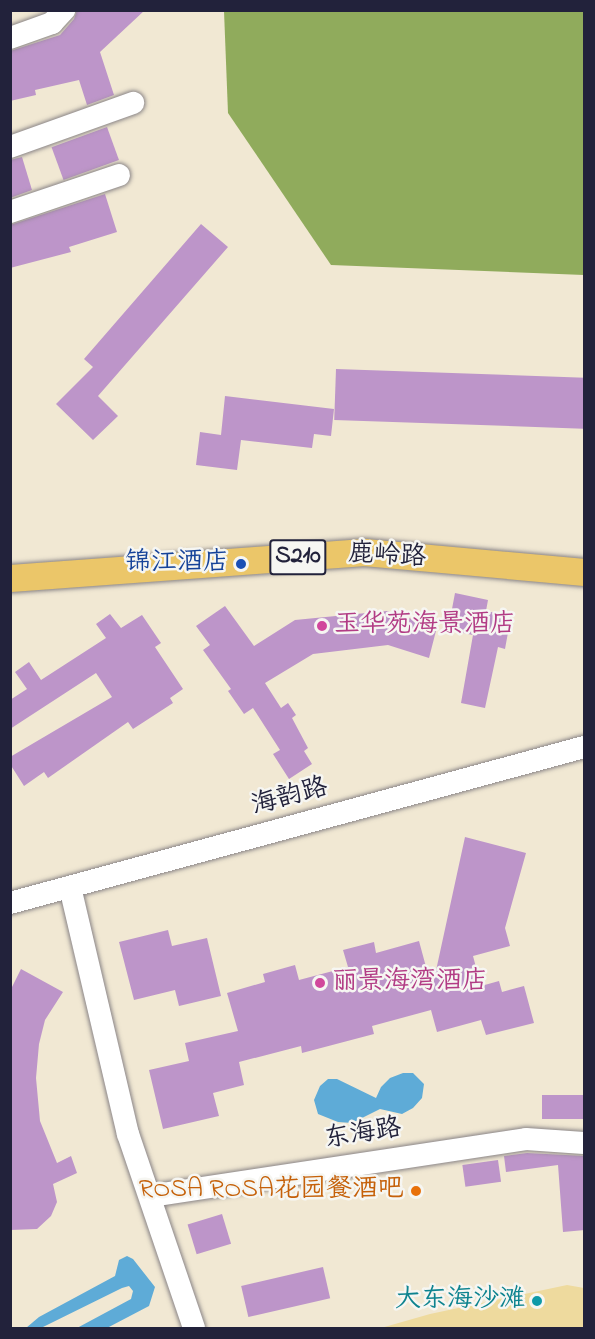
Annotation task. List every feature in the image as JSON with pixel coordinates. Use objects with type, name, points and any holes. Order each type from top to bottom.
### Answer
[{"type":"main road","name":"鹿岭路","points":[[10,578],[364,552],[585,572]]},
{"type":"street","points":[[10,38],[52,23],[64,10]]},
{"type":"street","points":[[10,147],[133,103]]},
{"type":"street","points":[[10,212],[119,176]]},
{"type":"street","name":"海韵路","points":[[10,903],[585,747]]},
{"type":"street","points":[[70,887],[128,1134],[194,1329]]},
{"type":"street","name":"东海路","points":[[150,1196],[526,1138],[585,1143]]},
{"type":"green space","points":[[224,11],[584,11],[584,275],[331,265],[228,113]]},
{"type":"sand","name":"大东海沙滩","points":[[567,1285],[584,1288],[584,1328],[381,1328],[430,1314]]},
{"type":"water","points":[[403,1073],[413,1073],[424,1084],[422,1098],[413,1108],[402,1114],[380,1109],[352,1123],[338,1122],[318,1114],[314,1100],[320,1086],[328,1079],[337,1079],[376,1098],[381,1087],[390,1078]]},
{"type":"water","points":[[127,1256],[133,1259],[155,1287],[149,1306],[107,1328],[77,1328],[131,1299],[133,1291],[129,1286],[41,1328],[26,1328],[39,1317],[115,1276],[119,1260]]},
{"type":"building","points":[[77,10],[145,10],[100,52],[114,95],[87,105],[79,80],[35,90],[36,95],[10,101],[10,51],[60,35],[74,19]]},
{"type":"building","points":[[107,127],[119,160],[64,180],[52,147]]},
{"type":"building","points":[[22,157],[32,190],[10,198],[10,160]]},
{"type":"building","points":[[105,194],[117,232],[69,247],[71,252],[10,268],[10,225]]},
{"type":"building","points":[[201,224],[228,247],[98,396],[118,416],[93,440],[56,404],[93,367],[84,359]]},
{"type":"building","points":[[336,369],[584,378],[583,429],[334,420]]},
{"type":"building","points":[[225,396],[334,409],[331,436],[314,434],[312,448],[241,440],[237,470],[196,465],[200,432],[221,435]]},
{"type":"building","points":[[455,593],[488,600],[486,611],[511,616],[505,649],[498,647],[485,708],[461,703],[473,635],[448,630]]},
{"type":"building","points":[[225,606],[254,646],[295,620],[387,611],[437,627],[429,658],[388,645],[313,654],[265,683],[281,708],[288,703],[296,715],[292,718],[308,748],[304,751],[312,764],[289,779],[273,754],[280,750],[253,708],[244,714],[228,691],[231,689],[203,650],[210,645],[196,626]]},
{"type":"building","points":[[110,614],[121,628],[142,615],[161,643],[155,647],[183,689],[170,698],[173,703],[133,729],[128,722],[48,778],[44,772],[24,786],[10,764],[10,757],[112,697],[96,673],[10,729],[10,700],[27,689],[15,672],[29,662],[41,680],[106,638],[96,624]]},
{"type":"building","points":[[465,837],[526,853],[505,928],[510,946],[473,956],[481,986],[499,981],[502,992],[524,986],[534,1023],[486,1035],[481,1020],[437,1032],[431,1010],[372,1026],[374,1034],[302,1053],[301,1046],[239,1062],[244,1085],[213,1093],[219,1116],[163,1129],[149,1070],[189,1061],[185,1043],[238,1031],[227,993],[265,982],[263,974],[295,965],[299,980],[348,967],[343,950],[374,942],[376,953],[419,941],[432,989]]},
{"type":"building","points":[[168,930],[172,946],[207,938],[221,996],[179,1006],[175,990],[134,1000],[119,942]]},
{"type":"building","points":[[21,969],[63,992],[45,1020],[39,1044],[36,1078],[40,1121],[57,1163],[71,1156],[77,1173],[53,1184],[57,1202],[51,1216],[37,1229],[10,1230],[10,991]]},
{"type":"building","points":[[542,1095],[584,1095],[584,1119],[542,1119]]},
{"type":"building","points":[[527,1153],[585,1156],[585,1230],[563,1232],[558,1165],[506,1172],[504,1156]]},
{"type":"building","points":[[498,1160],[501,1182],[465,1187],[462,1165]]},
{"type":"building","points":[[222,1214],[231,1244],[197,1254],[188,1225]]},
{"type":"building","points":[[323,1267],[330,1298],[248,1317],[241,1286]]},
{"type":"place","name":"锦江酒店","points":[[241,564]]},
{"type":"place","name":"玉华苑海景酒店","points":[[322,626]]},
{"type":"place","name":"丽景海湾酒店","points":[[320,983]]},
{"type":"place","name":"ROSA ROSA花园餐酒吧","points":[[416,1191]]},
{"type":"place","name":"大东海沙滩","points":[[537,1301]]}]
